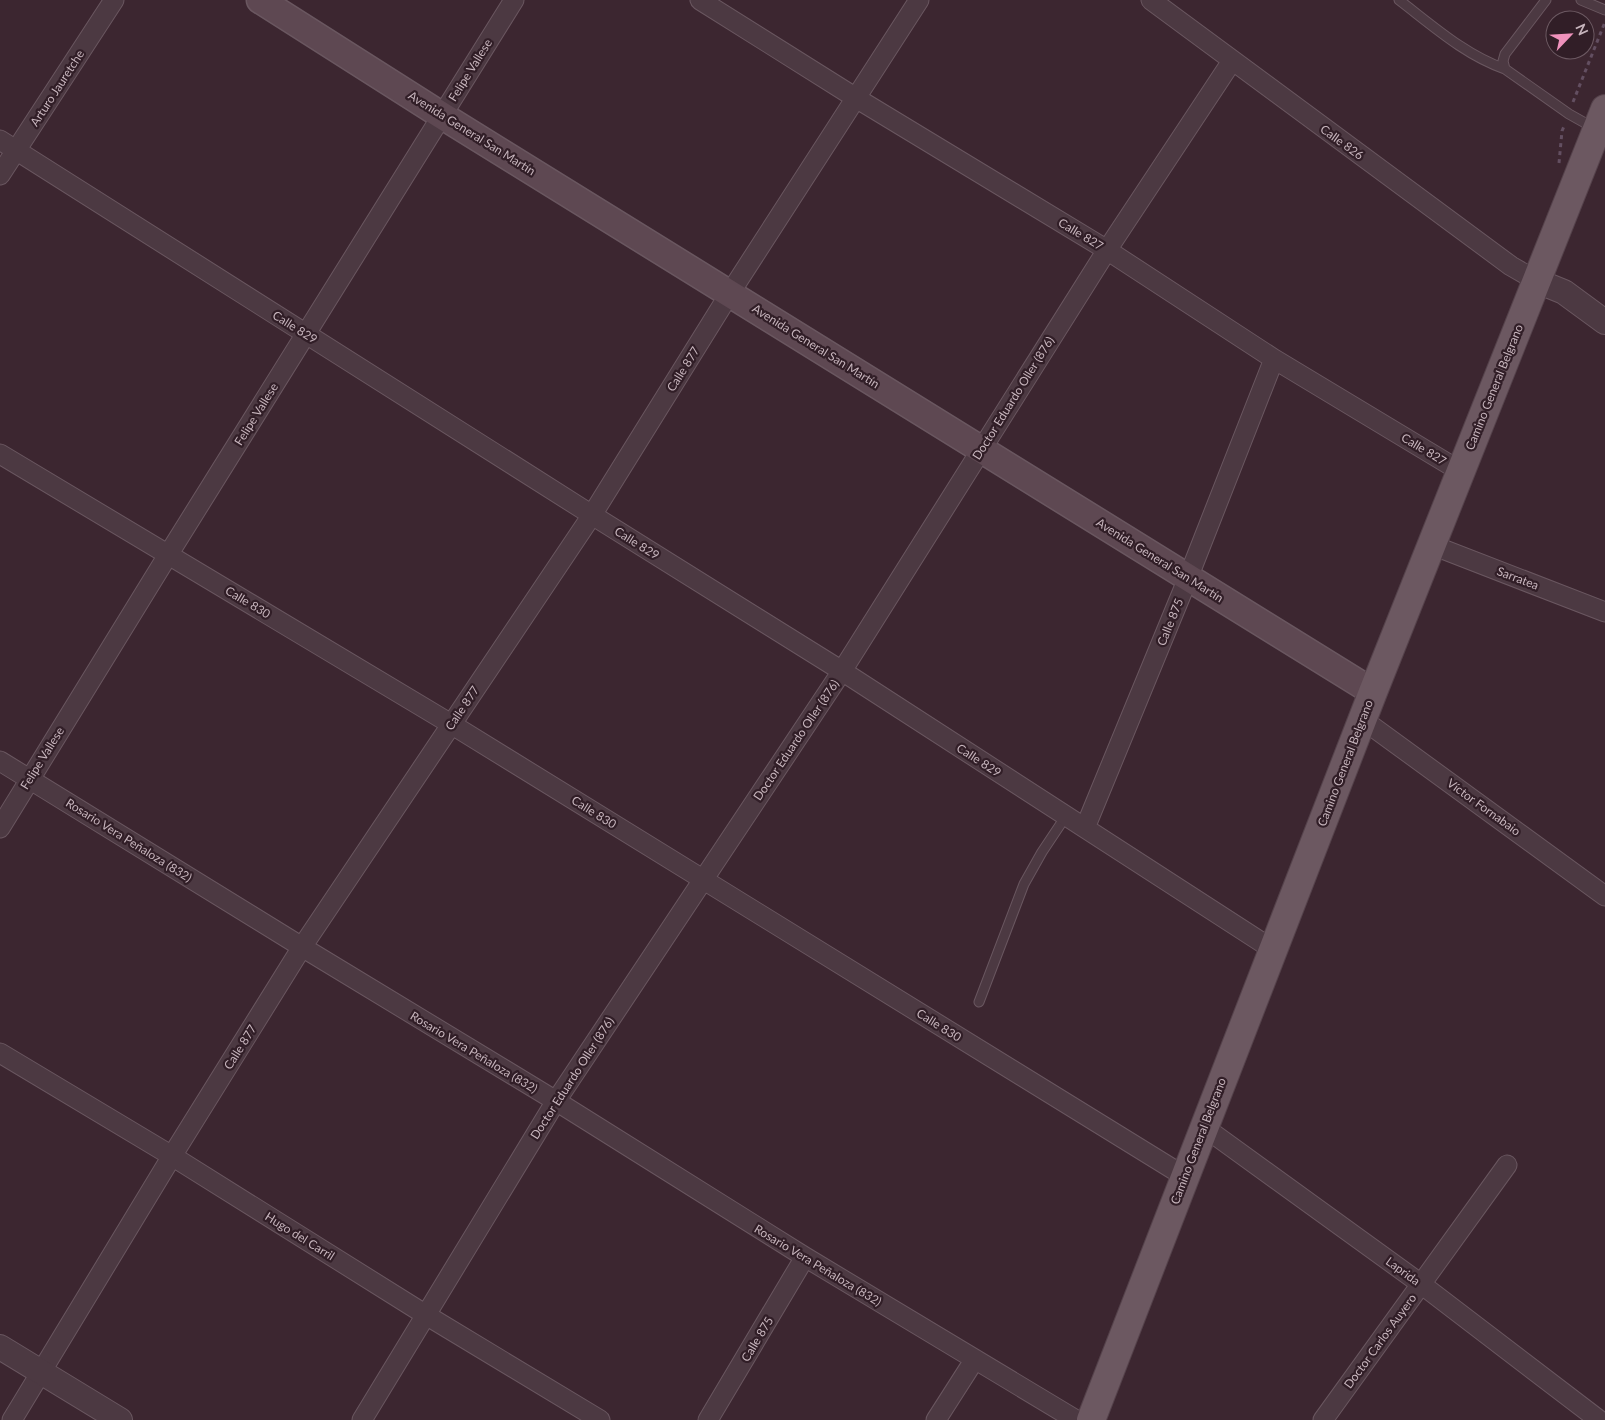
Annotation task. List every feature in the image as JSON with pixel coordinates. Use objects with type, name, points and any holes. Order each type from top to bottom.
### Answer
[{"type":"main road","name":"Avenida General San Martín","points":[[260,0],[1373,692]]},
{"type":"main road","name":"Camino General Belgrano","points":[[1091,1420],[1362,719],[1601,119]]},
{"type":"street","name":"Arturo Jauretche","points":[[0,175],[114,0]]},
{"type":"street","name":"Felipe Vallese","points":[[0,828],[514,0]]},
{"type":"street","name":"Calle 827","points":[[700,0],[856,98],[1107,250],[1274,359],[1460,471]]},
{"type":"street","name":"Calle 877","points":[[12,1420],[172,1156],[302,948],[592,515],[730,293],[919,0]]},
{"type":"street","name":"Calle 826","points":[[1151,0],[1503,260],[1537,281]]},
{"type":"street","name":"Doctor Eduardo Oller (876)","points":[[362,1420],[556,1101],[842,671],[1107,250],[1232,61]]},
{"type":"street","name":"Calle 829","points":[[0,140],[842,671],[1272,949]]},
{"type":"street","points":[[1537,281],[1564,292],[1605,322]]},
{"type":"street","name":"Calle 875","points":[[1085,828],[1188,578],[1274,359]]},
{"type":"street","name":"Calle 830","points":[[0,454],[451,724],[1184,1176]]},
{"type":"street","name":"Sarratea","points":[[1432,545],[1605,612]]},
{"type":"street","name":"Víctor Fornabaio","points":[[1362,719],[1605,896]]},
{"type":"street","name":"Rosario Vera Peñaloza (832)","points":[[0,761],[302,948],[556,1101],[805,1257],[1076,1420]]},
{"type":"street","name":"Hugo del Carril","points":[[0,1053],[172,1156],[426,1315],[600,1420]]},
{"type":"street","name":"Laprida","points":[[1204,1127],[1422,1284],[1599,1420]]},
{"type":"street","name":"Doctor Carlos Auyero","points":[[1322,1420],[1507,1165]]},
{"type":"street","name":"Calle 875","points":[[708,1420],[805,1257]]},
{"type":"street","points":[[0,1347],[120,1420]]},
{"type":"street","points":[[936,1420],[975,1359]]},
{"type":"lane","points":[[1399,0],[1469,53],[1505,69],[1569,114],[1601,119]]},
{"type":"lane","points":[[1505,69],[1503,61],[1505,54],[1546,0]]},
{"type":"lane","points":[[1581,0],[1605,10]]},
{"type":"lane","points":[[979,1002],[1024,884],[1042,852],[1066,816]]}]
